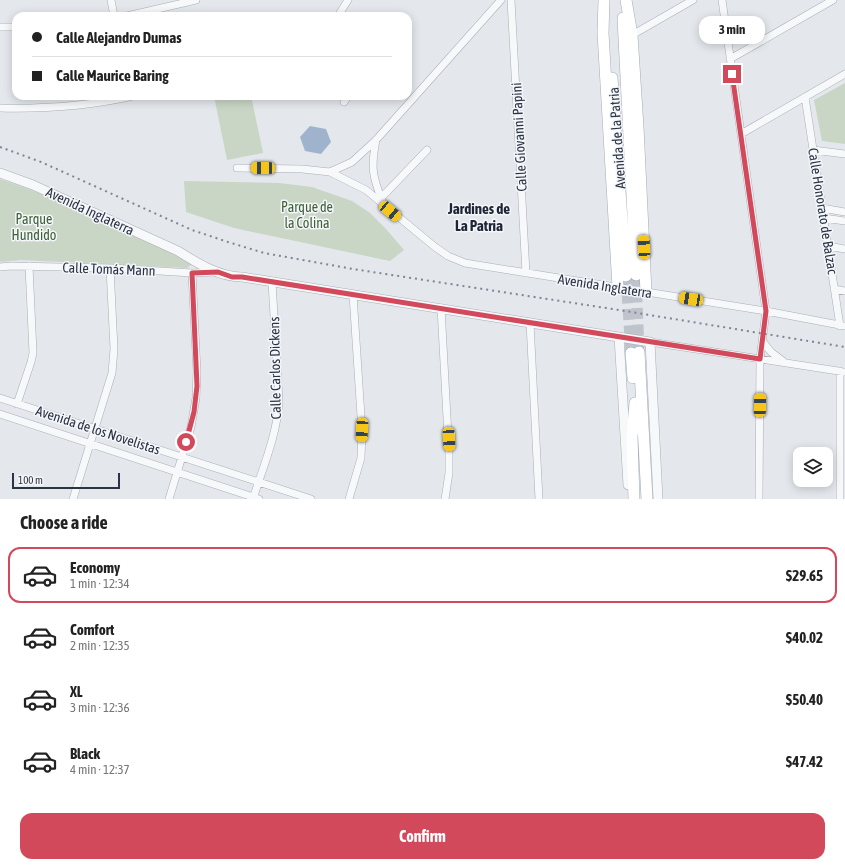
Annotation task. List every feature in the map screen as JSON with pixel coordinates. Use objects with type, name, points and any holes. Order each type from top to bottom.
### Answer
[{"type":"main road","name":"Avenida de la Patria","points":[[606,0],[631,276],[622,0]]},
{"type":"main road","points":[[606,0],[603,33],[618,287]]},
{"type":"main road","points":[[626,0],[632,35],[646,292]]},
{"type":"main road","points":[[635,352],[647,499]]},
{"type":"main road","points":[[634,499],[632,437],[638,403]]},
{"type":"main road","points":[[638,403],[640,499]]},
{"type":"main road","points":[[638,403],[653,499]]},
{"type":"street","points":[[111,0],[113,12]]},
{"type":"street","points":[[144,12],[196,0]]},
{"type":"street","points":[[340,12],[348,0]]},
{"type":"street","points":[[412,100],[501,0]]},
{"type":"street","name":"Calle Giovanni Papini","points":[[511,0],[526,273]]},
{"type":"street","points":[[632,35],[693,0]]},
{"type":"street","points":[[722,0],[766,311],[760,359],[759,499]]},
{"type":"street","points":[[730,59],[833,0]]},
{"type":"street","points":[[0,27],[12,27]]},
{"type":"street","points":[[741,134],[845,74]]},
{"type":"street","name":"Calle Honorato de Balzac","points":[[806,97],[834,289],[843,326]]},
{"type":"street","points":[[0,108],[25,109],[83,106],[112,100]]},
{"type":"street","points":[[237,168],[302,169],[330,172],[352,162],[376,140],[412,100]]},
{"type":"street","points":[[376,140],[373,156],[373,173],[382,201]]},
{"type":"street","points":[[362,152],[369,150],[373,156]]},
{"type":"street","points":[[382,201],[427,150]]},
{"type":"street","points":[[813,150],[845,154]]},
{"type":"street","name":"Avenida Inglaterra","points":[[330,172],[366,190],[382,201],[435,247],[448,256],[465,263],[766,311],[843,326]]},
{"type":"street","name":"Avenida Inglaterra","points":[[0,173],[33,185],[178,251],[198,263],[232,277],[242,277],[842,372]]},
{"type":"street","points":[[822,208],[845,212]]},
{"type":"street","points":[[824,218],[845,221]]},
{"type":"street","points":[[828,246],[845,249]]},
{"type":"street","name":"Avenida Inglaterra","points":[[178,251],[189,253],[242,277]]},
{"type":"street","points":[[17,404],[33,353],[29,266]]},
{"type":"street","name":"Calle Tomás Mann","points":[[0,267],[29,266],[110,268],[192,273],[218,272]]},
{"type":"street","points":[[73,499],[110,383],[113,367],[114,349],[110,268]]},
{"type":"street","points":[[169,499],[192,420],[197,386],[192,273]]},
{"type":"street","name":"Calle Carlos Dickens","points":[[255,498],[275,433],[278,416],[279,401],[272,282]]},
{"type":"street","points":[[834,289],[845,291]]},
{"type":"street","points":[[350,499],[361,458],[362,430],[354,295]]},
{"type":"street","points":[[441,308],[450,454],[445,499]]},
{"type":"street","points":[[530,323],[539,499]]},
{"type":"street","points":[[619,336],[629,499]]},
{"type":"street","points":[[650,342],[658,499]]},
{"type":"street","points":[[763,342],[771,352],[784,363]]},
{"type":"street","points":[[840,499],[842,372]]},
{"type":"street","name":"Avenida de los Novelistas","points":[[0,398],[311,499]]},
{"type":"street","name":"Avenida de los Novelistas","points":[[0,414],[255,498]]},
{"type":"green space","points":[[845,83],[845,144],[822,141],[814,100]]},
{"type":"green space","points":[[215,100],[252,100],[263,153],[227,160]]},
{"type":"green space","name":"Parque Hundido","points":[[0,179],[24,187],[96,218],[190,262],[191,265],[187,268],[21,260],[0,262]]},
{"type":"green space","name":"Parque de la Colina","points":[[184,181],[279,183],[312,187],[352,201],[370,213],[404,250],[390,261],[234,228],[186,212]]},
{"type":"water","points":[[310,126],[326,129],[331,142],[321,154],[305,151],[300,137]]},
{"type":"tunnel","points":[[636,275],[639,352]]},
{"type":"tunnel","points":[[626,276],[631,353]]},
{"type":"railway","points":[[0,147],[41,162],[192,230],[264,253],[353,269],[845,347]]},
{"type":"district","name":"Jardines de La Patria","points":[[479,218]]},
{"type":"route","points":[[186,442],[194,412],[197,386],[192,273],[218,272],[232,277],[242,277],[760,359],[766,311],[732,74]]}]
